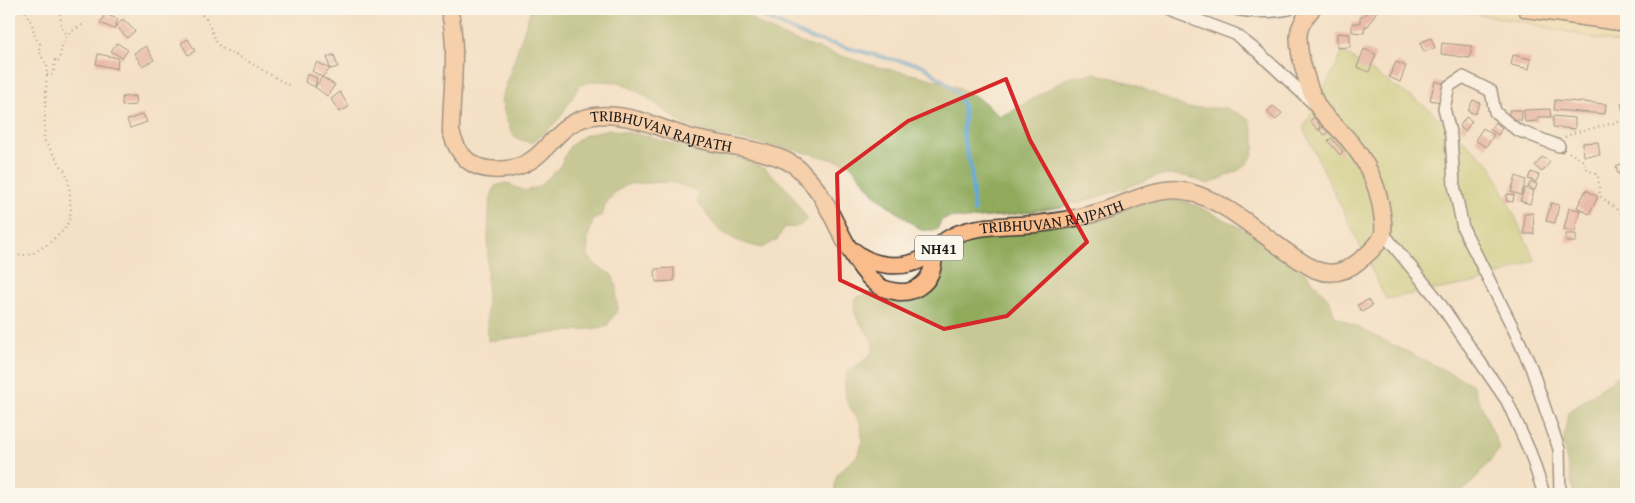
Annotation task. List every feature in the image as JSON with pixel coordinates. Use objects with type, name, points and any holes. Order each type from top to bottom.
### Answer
[{"type":"highway","name":"TRIBHUVAN RAJPATH","points":[[449,9],[454,42],[451,132],[461,154],[471,163],[494,169],[514,167],[533,159],[561,131],[578,120],[595,115],[632,118],[692,138],[772,155],[790,162],[802,172],[819,192],[863,269],[877,285],[885,289],[903,292],[914,290],[925,282],[931,272],[935,253],[947,239],[957,233],[1038,224],[1078,217],[1168,190],[1188,192],[1211,200],[1311,267],[1322,272],[1334,273],[1351,267],[1379,242],[1383,233]]},
{"type":"highway","points":[[1312,9],[1299,30],[1298,46],[1304,73],[1320,110],[1354,146],[1368,166],[1380,198],[1384,222],[1383,233]]},
{"type":"highway","points":[[1526,9],[1626,23]]},
{"type":"highway","points":[[849,247],[868,261],[895,266],[912,263],[940,246]]},
{"type":"street","points":[[1168,9],[1235,34],[1258,52],[1320,110]]},
{"type":"street","points":[[1236,9],[1243,11],[1267,11],[1289,9]]},
{"type":"street","points":[[1559,146],[1517,130],[1496,112],[1492,91],[1462,77],[1449,86],[1444,108],[1451,136],[1454,185],[1463,228],[1531,367],[1559,448],[1560,494]]},
{"type":"street","points":[[1383,233],[1434,295],[1506,401],[1530,452],[1544,494]]},
{"type":"path","points":[[9,258],[32,254],[57,237],[69,221],[71,211],[66,173],[44,140],[47,66],[39,50],[40,44],[35,37],[32,24],[24,9]]},
{"type":"path","points":[[58,9],[60,13],[60,27],[68,35]]},
{"type":"path","points":[[194,9],[204,16],[216,43],[223,49],[290,86]]},
{"type":"path","points":[[47,75],[51,76],[54,71],[55,60],[58,62],[62,46],[68,35],[81,27],[85,22]]},
{"type":"path","points":[[1626,120],[1573,133],[1564,138],[1559,146],[1582,160],[1588,170],[1598,175],[1600,196],[1626,217]]},
{"type":"highlighted area","points":[[1006,79],[1030,140],[1087,242],[1007,316],[944,329],[840,280],[837,174],[908,121]]},
{"type":"green space","points":[[531,9],[739,9],[761,25],[799,42],[878,67],[943,82],[958,88],[973,95],[999,116],[1011,112],[1067,78],[1095,73],[1131,83],[1187,108],[1226,108],[1249,119],[1253,134],[1253,155],[1248,162],[1232,174],[1208,184],[1190,177],[1158,176],[1111,193],[1062,207],[1002,216],[966,219],[951,217],[941,220],[937,230],[921,230],[877,197],[850,164],[799,151],[708,134],[684,125],[642,94],[619,82],[595,81],[580,85],[559,119],[544,134],[531,143],[515,138],[506,119],[501,100]]},
{"type":"green space","points":[[1579,9],[1626,9],[1626,15]]},
{"type":"green space","points":[[1343,52],[1426,107],[1491,165],[1535,260],[1489,280],[1386,299],[1303,128]]},
{"type":"green space","points":[[608,129],[647,136],[692,150],[745,159],[766,169],[789,191],[807,219],[798,226],[785,227],[777,240],[762,248],[736,240],[718,229],[697,202],[698,192],[682,185],[668,182],[629,184],[615,192],[605,205],[603,214],[593,221],[588,237],[588,256],[597,266],[612,275],[617,287],[618,309],[606,327],[488,341],[489,219],[492,192],[495,186],[506,183],[525,191],[538,187],[559,168],[570,146],[585,135]]},
{"type":"green space","points":[[1181,201],[1195,205],[1246,230],[1306,273],[1330,301],[1335,316],[1472,384],[1500,449],[1469,486],[1458,494],[835,494],[837,476],[859,453],[861,443],[860,423],[851,409],[846,396],[847,372],[870,354],[873,344],[855,312],[854,305],[857,297],[877,294],[904,300],[914,298],[926,290],[942,255],[949,248],[964,240],[1148,202]]},
{"type":"green space","points":[[1626,370],[1626,494],[1574,494],[1563,443],[1568,412]]},
{"type":"sand","points":[[1448,9],[1579,9],[1626,15],[1626,45],[1525,22]]},
{"type":"building","points":[[1371,9],[1378,9],[1368,26],[1365,26],[1364,33],[1352,32],[1352,23],[1360,23],[1360,18]]},
{"type":"building","points":[[105,14],[118,19],[114,29],[100,23]]},
{"type":"building","points":[[123,19],[135,31],[127,38],[116,26]]},
{"type":"building","points":[[1337,33],[1350,34],[1350,47],[1337,48]]},
{"type":"building","points":[[1431,38],[1435,48],[1424,52],[1420,43]]},
{"type":"building","points":[[188,39],[195,51],[188,55],[181,43]]},
{"type":"building","points":[[117,43],[128,50],[122,58],[111,51]]},
{"type":"building","points":[[1442,43],[1472,46],[1470,58],[1441,54]]},
{"type":"building","points":[[146,46],[154,60],[142,66],[134,53]]},
{"type":"building","points":[[1364,49],[1376,54],[1369,72],[1357,67]]},
{"type":"building","points":[[98,54],[118,58],[117,69],[96,64]]},
{"type":"building","points":[[334,55],[338,67],[330,69],[327,57]]},
{"type":"building","points":[[1513,55],[1531,59],[1529,69],[1511,65]]},
{"type":"building","points":[[317,62],[330,69],[322,77],[312,71]]},
{"type":"building","points":[[1396,62],[1406,66],[1400,82],[1389,77]]},
{"type":"building","points":[[307,74],[317,78],[315,87],[305,82]]},
{"type":"building","points":[[322,77],[335,85],[327,96],[315,87]]},
{"type":"building","points":[[1435,81],[1445,84],[1440,102],[1430,100]]},
{"type":"building","points":[[340,92],[349,107],[339,112],[331,99]]},
{"type":"building","points":[[135,96],[136,105],[122,106],[122,97]]},
{"type":"building","points":[[1473,100],[1480,103],[1475,114],[1468,111]]},
{"type":"building","points":[[1555,100],[1606,104],[1605,114],[1554,110]]},
{"type":"building","points":[[1626,101],[1626,112],[1623,113],[1621,103]]},
{"type":"building","points":[[1273,106],[1282,113],[1276,120],[1267,112]]},
{"type":"building","points":[[1550,109],[1551,117],[1538,117],[1538,121],[1525,122],[1524,110]]},
{"type":"building","points":[[1509,110],[1522,110],[1522,120],[1509,120]]},
{"type":"building","points":[[143,114],[147,122],[130,128],[127,120]]},
{"type":"building","points":[[1553,116],[1575,118],[1575,129],[1553,127]]},
{"type":"building","points":[[1314,117],[1321,127],[1318,130],[1310,121]]},
{"type":"building","points":[[1466,117],[1472,121],[1465,131],[1459,127]]},
{"type":"building","points":[[1495,122],[1502,128],[1498,135],[1490,129]]},
{"type":"building","points":[[1323,127],[1329,132],[1325,135],[1319,130]]},
{"type":"building","points":[[1483,128],[1494,135],[1486,147],[1475,140]]},
{"type":"building","points":[[1331,138],[1343,151],[1340,155],[1328,141]]},
{"type":"building","points":[[1598,142],[1600,155],[1584,156],[1583,143]]},
{"type":"building","points":[[1542,157],[1550,162],[1542,172],[1535,166]]},
{"type":"building","points":[[1626,162],[1626,171],[1618,174],[1616,166]]},
{"type":"building","points":[[1531,172],[1539,175],[1536,182],[1528,179]]},
{"type":"building","points":[[1516,176],[1526,180],[1521,195],[1511,192]]},
{"type":"building","points":[[1531,182],[1537,184],[1535,190],[1528,187]]},
{"type":"building","points":[[1525,188],[1534,191],[1530,204],[1520,201]]},
{"type":"building","points":[[1586,190],[1598,197],[1589,214],[1577,207]]},
{"type":"building","points":[[1507,194],[1514,195],[1513,202],[1506,201]]},
{"type":"building","points":[[1551,203],[1559,205],[1555,223],[1546,221]]},
{"type":"building","points":[[1569,208],[1580,210],[1575,232],[1564,229]]},
{"type":"building","points":[[1533,213],[1534,234],[1524,234],[1524,214]]},
{"type":"building","points":[[1566,234],[1576,234],[1576,242],[1566,242]]},
{"type":"building","points":[[674,268],[674,281],[656,282],[655,269]]},
{"type":"building","points":[[1368,300],[1372,306],[1362,312],[1357,305]]},
{"type":"waterway","points":[[751,9],[763,17],[810,38],[890,59],[922,65],[949,85],[958,95],[963,105],[963,136],[971,168],[974,212]]}]
